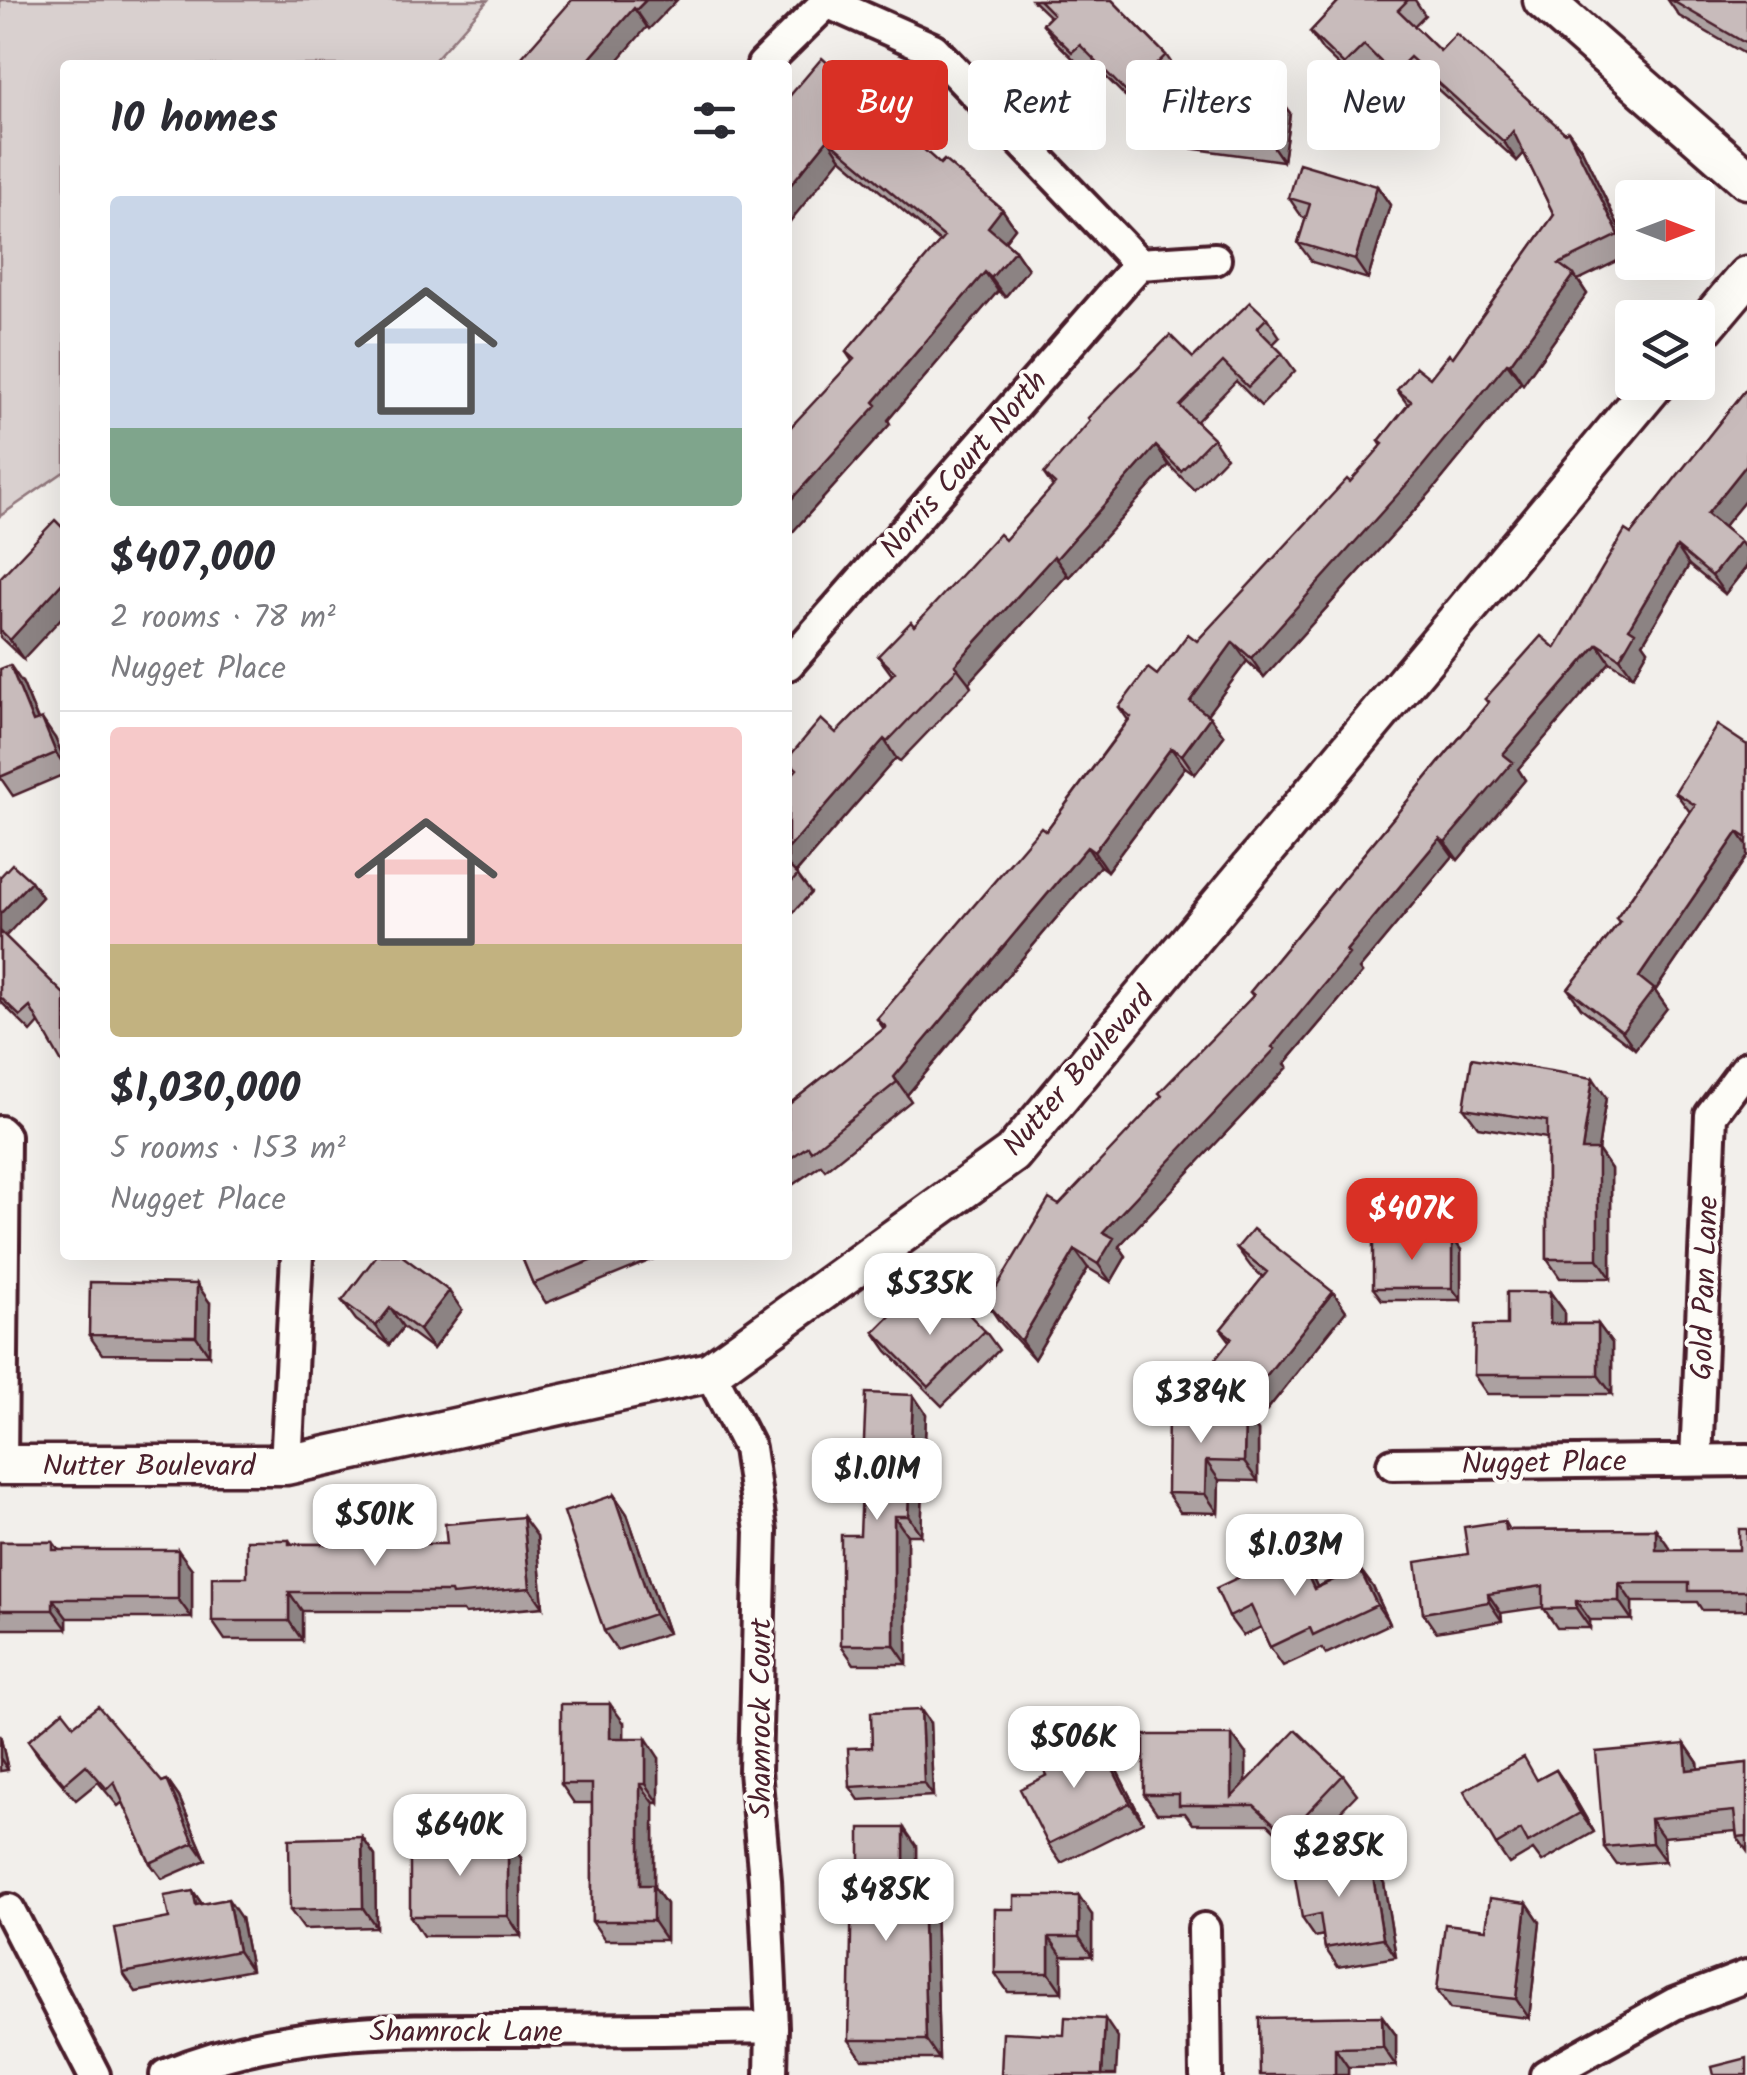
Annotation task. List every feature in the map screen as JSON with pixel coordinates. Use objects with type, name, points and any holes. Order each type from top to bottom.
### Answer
[{"type":"street","points":[[1543,0],[1747,178]]},
{"type":"street","points":[[768,60],[827,1],[933,48],[1139,264],[1215,260]]},
{"type":"street","name":"Norris Court North","points":[[792,659],[1139,264]]},
{"type":"street","points":[[1715,314],[1747,276]]},
{"type":"street","name":"Nutter Boulevard","points":[[1,1465],[286,1465],[710,1372],[1012,1154],[1641,400]]},
{"type":"street","name":"Gold Pan Lane","points":[[1696,1460],[1711,1115],[1747,1067]]},
{"type":"street","points":[[0,1132],[4,1136],[1,1465]]},
{"type":"street","points":[[286,1465],[296,1260]]},
{"type":"street","name":"Shamrock Court","points":[[710,1372],[749,1448],[761,1531],[755,1771],[772,2027],[771,2075]]},
{"type":"street","name":"Nugget Place","points":[[1392,1464],[1747,1460]]},
{"type":"street","points":[[9,1910],[94,2075]]},
{"type":"street","points":[[1204,1929],[1206,2075]]},
{"type":"street","points":[[1546,2075],[1674,2004],[1747,1976]]},
{"type":"street","name":"Shamrock Lane","points":[[166,2075],[274,2042],[349,2032],[772,2027]]},
{"type":"shaded area","points":[[0,0],[488,0],[434,60],[60,60],[60,474],[0,516]]},
{"type":"building","points":[[572,0],[646,0],[634,8],[588,60],[519,60]]},
{"type":"building","points":[[1039,0],[1112,0],[1166,55],[1161,60],[1126,60],[1126,92],[1106,72],[1106,60],[1095,60],[1080,45],[1072,52],[1043,24],[1053,14]]},
{"type":"building","points":[[1340,0],[1408,0],[1398,10],[1440,51],[1456,34],[1565,133],[1568,131],[1615,227],[1615,237],[1559,264],[1574,275],[1510,364],[1251,658],[1233,642],[1190,701],[1210,717],[1182,755],[1171,748],[1094,852],[1087,847],[894,1077],[897,1082],[811,1151],[808,1146],[792,1157],[792,1102],[886,1027],[877,1019],[1041,827],[1046,831],[1131,717],[1119,707],[1148,668],[1157,675],[1188,634],[1197,641],[1347,479],[1350,482],[1383,444],[1379,441],[1411,401],[1397,390],[1416,367],[1430,378],[1449,354],[1453,357],[1554,215],[1513,131],[1504,142],[1440,84],[1440,60],[1379,60],[1364,45],[1349,60],[1339,60],[1310,32]]},
{"type":"building","points":[[1671,0],[1747,0],[1747,44]]},
{"type":"building","points":[[822,58],[822,146],[792,183],[792,93]]},
{"type":"building","points":[[841,150],[924,150],[940,164],[944,160],[1002,209],[988,227],[1015,250],[991,278],[985,272],[874,402],[877,405],[792,499],[792,426],[854,359],[846,352],[944,237]]},
{"type":"building","points":[[1299,163],[1377,186],[1355,260],[1298,243],[1310,204],[1289,198]]},
{"type":"building","points":[[1250,302],[1267,318],[1257,328],[1282,353],[1248,387],[1223,362],[1180,406],[1213,438],[1181,471],[1156,446],[955,665],[958,668],[887,742],[884,739],[792,844],[792,775],[797,769],[792,765],[792,753],[821,719],[836,733],[895,672],[878,656],[911,622],[914,626],[999,534],[1005,540],[1055,484],[1044,474],[1090,421],[1088,418],[1170,335],[1193,358]]},
{"type":"building","points":[[1747,388],[1747,464],[1707,514],[1740,541],[1712,576],[1677,547],[1629,628],[1635,632],[1620,658],[1598,644],[1503,754],[1513,762],[1445,842],[1440,838],[1346,951],[1349,954],[1272,1047],[1275,1049],[1103,1232],[1114,1238],[1098,1264],[1075,1250],[1021,1341],[987,1303],[1049,1199],[1059,1205],[1254,995],[1250,992],[1489,702],[1485,699],[1541,636],[1555,648],[1625,530],[1631,534]]},
{"type":"building","points":[[55,520],[60,525],[60,585],[10,640],[0,630],[0,578]]},
{"type":"building","points":[[10,665],[33,722],[42,719],[56,753],[0,777],[0,669]]},
{"type":"building","points":[[1717,725],[1747,745],[1747,838],[1738,832],[1639,977],[1654,989],[1622,1031],[1568,989],[1620,922],[1616,919],[1695,805],[1675,792]]},
{"type":"building","points":[[12,864],[31,881],[0,914],[0,877]]},
{"type":"building","points":[[0,931],[60,990],[60,1059],[30,1007],[20,1016],[0,997]]},
{"type":"building","points":[[1472,1058],[1593,1078],[1582,1150],[1598,1150],[1598,1259],[1547,1259],[1547,1121],[1464,1108]]},
{"type":"building","points":[[1253,1229],[1333,1292],[1250,1396],[1211,1365],[1232,1338],[1221,1329],[1267,1272],[1237,1248]]},
{"type":"building","points":[[1373,1237],[1452,1237],[1452,1288],[1373,1288]]},
{"type":"building","points":[[373,1260],[408,1260],[449,1291],[419,1330],[390,1308],[376,1326],[342,1301]]},
{"type":"building","points":[[523,1260],[593,1260],[533,1284]]},
{"type":"building","points":[[90,1282],[197,1284],[196,1336],[89,1335]]},
{"type":"building","points":[[1507,1292],[1550,1292],[1550,1324],[1598,1324],[1598,1375],[1474,1375],[1475,1325],[1507,1325]]},
{"type":"building","points":[[951,1296],[985,1331],[929,1387],[874,1332],[906,1300],[926,1320]]},
{"type":"building","points":[[866,1393],[913,1395],[908,1516],[894,1516],[894,1645],[841,1645],[841,1535],[860,1535]]},
{"type":"building","points":[[1168,1411],[1245,1412],[1244,1462],[1206,1461],[1205,1494],[1167,1493]]},
{"type":"building","points":[[614,1495],[654,1614],[604,1631],[564,1512]]},
{"type":"building","points":[[523,1517],[530,1588],[452,1595],[289,1592],[289,1621],[212,1621],[212,1577],[247,1577],[247,1540],[289,1540],[289,1544],[447,1544],[445,1524]]},
{"type":"building","points":[[1504,1521],[1505,1530],[1656,1529],[1656,1550],[1739,1550],[1739,1529],[1747,1529],[1747,1591],[1689,1591],[1689,1583],[1619,1583],[1619,1601],[1576,1601],[1576,1608],[1543,1609],[1543,1586],[1488,1594],[1489,1602],[1423,1613],[1416,1562],[1468,1554],[1464,1527]]},
{"type":"building","points":[[0,1542],[53,1542],[53,1550],[178,1550],[178,1599],[53,1599],[53,1610],[0,1610]]},
{"type":"building","points":[[1296,1550],[1314,1589],[1359,1568],[1377,1605],[1313,1635],[1310,1628],[1270,1647],[1251,1606],[1229,1617],[1216,1588]]},
{"type":"building","points":[[561,1704],[610,1704],[610,1738],[646,1738],[646,1784],[640,1784],[640,1885],[653,1885],[653,1921],[592,1921],[592,1784],[561,1784]]},
{"type":"building","points":[[98,1706],[162,1782],[167,1780],[194,1843],[150,1863],[114,1782],[107,1789],[86,1765],[64,1784],[28,1741],[63,1711],[74,1725]]},
{"type":"building","points":[[921,1710],[924,1783],[850,1787],[848,1748],[872,1747],[871,1712]]},
{"type":"building","points":[[1296,1730],[1343,1775],[1286,1835],[1254,1805],[1179,1805],[1179,1794],[1144,1794],[1144,1735],[1232,1735],[1232,1797]]},
{"type":"building","points":[[1071,1742],[1078,1755],[1100,1744],[1130,1803],[1048,1844],[1020,1789],[1047,1775],[1038,1759]]},
{"type":"building","points":[[1685,1744],[1687,1770],[1747,1763],[1747,1836],[1737,1837],[1734,1811],[1650,1819],[1652,1843],[1604,1847],[1596,1752]]},
{"type":"building","points":[[1524,1757],[1537,1780],[1556,1770],[1580,1813],[1528,1843],[1521,1830],[1496,1845],[1464,1791]]},
{"type":"building","points":[[860,1828],[904,1828],[904,1884],[922,1884],[926,2040],[849,2040],[852,1882],[860,1882]]},
{"type":"building","points":[[362,1837],[363,1908],[290,1910],[289,1839]]},
{"type":"building","points":[[438,1839],[508,1839],[508,1916],[410,1916],[410,1849],[438,1849]]},
{"type":"building","points":[[1332,1853],[1334,1870],[1371,1864],[1383,1938],[1325,1948],[1320,1914],[1302,1918],[1292,1860]]},
{"type":"building","points":[[193,1891],[196,1905],[228,1899],[238,1951],[123,1973],[115,1928],[169,1918],[164,1896]]},
{"type":"building","points":[[1014,1896],[1079,1896],[1079,1937],[1049,1937],[1049,1973],[995,1973],[995,1909],[1014,1909]]},
{"type":"building","points":[[1490,1898],[1527,1903],[1516,1999],[1437,1990],[1445,1924],[1486,1929]]},
{"type":"building","points":[[1382,2016],[1383,2047],[1335,2048],[1335,2075],[1260,2075],[1259,2018]]},
{"type":"building","points":[[1065,2017],[1105,2019],[1102,2075],[1001,2075],[1003,2032],[1064,2035]]},
{"type":"building","points":[[1747,2058],[1747,2075],[1714,2075],[1712,2067]]}]
